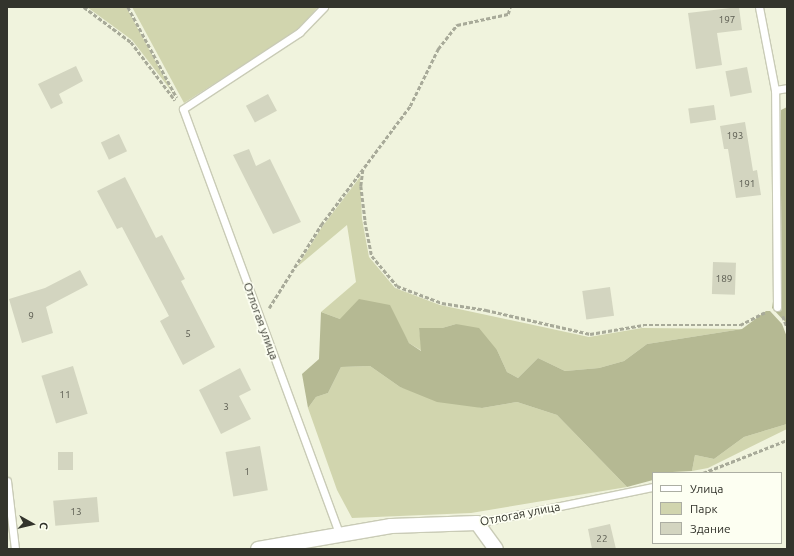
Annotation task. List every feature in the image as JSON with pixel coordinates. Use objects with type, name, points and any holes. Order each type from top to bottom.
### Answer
[{"type":"street","name":"Отлогая улица","points":[[258,549],[338,533],[391,526],[477,523]]},
{"type":"street","points":[[477,523],[496,549]]},
{"type":"lane","points":[[183,110],[300,32],[324,7]]},
{"type":"lane","points":[[760,7],[775,90],[777,307]]},
{"type":"lane","points":[[775,90],[787,88]]},
{"type":"lane","name":"Отлогая улица","points":[[183,110],[204,162],[260,322],[338,533]]},
{"type":"lane","points":[[7,481],[15,549]]},
{"type":"lane","name":"Отлогая улица","points":[[477,523],[652,487]]},
{"type":"path","points":[[84,7],[131,42],[183,110]]},
{"type":"path","points":[[128,7],[183,110]]},
{"type":"path","points":[[260,322],[321,225],[410,106],[438,50],[457,25],[508,14],[510,7]]},
{"type":"path","points":[[363,170],[361,186],[365,221],[372,256],[397,286],[442,303],[486,310],[590,334],[643,325],[740,325],[777,307]]},
{"type":"path","points":[[706,472],[787,440]]},
{"type":"green space","points":[[87,7],[126,7],[173,93],[132,40]]},
{"type":"green space","points":[[132,7],[318,7],[298,30],[184,103]]},
{"type":"green space","points":[[787,107],[787,324],[772,308],[778,268],[781,110]]},
{"type":"green space","points":[[360,177],[362,219],[369,257],[395,288],[440,305],[589,337],[642,328],[742,329],[647,344],[624,361],[599,368],[565,371],[538,358],[518,378],[507,372],[497,350],[456,324],[442,328],[419,328],[422,351],[409,343],[399,326],[340,319],[321,312],[356,282],[347,225],[297,267],[322,227]]},
{"type":"green space","points":[[359,299],[390,305],[409,343],[421,351],[419,328],[442,328],[456,324],[479,328],[497,350],[507,372],[518,378],[538,358],[565,371],[599,368],[624,361],[647,344],[742,329],[766,311],[770,311],[782,324],[787,337],[787,424],[744,437],[714,459],[695,455],[692,471],[652,472],[652,480],[627,487],[557,415],[517,402],[482,408],[437,402],[400,387],[370,366],[341,367],[328,393],[316,397],[308,408],[302,374],[319,359],[321,312],[340,319]]},
{"type":"green space","points":[[370,366],[400,387],[482,408],[517,402],[557,415],[627,487],[471,513],[352,518],[337,490],[308,408],[316,397],[328,393],[341,367]]},
{"type":"green space","points":[[787,424],[787,429],[708,468],[692,471],[695,455],[714,459],[744,437]]},
{"type":"building","points":[[739,7],[742,30],[717,33],[722,65],[696,69],[688,13]]},
{"type":"building","points":[[76,66],[83,81],[59,94],[63,103],[51,109],[38,84]]},
{"type":"building","points":[[747,67],[752,93],[730,97],[725,71]]},
{"type":"building","points":[[268,94],[277,111],[255,123],[246,106]]},
{"type":"building","points":[[714,105],[716,120],[690,123],[688,109]]},
{"type":"building","points":[[745,122],[753,171],[757,170],[761,195],[736,198],[728,149],[724,149],[720,126]]},
{"type":"building","points":[[119,134],[127,151],[109,160],[101,142]]},
{"type":"building","points":[[249,149],[256,166],[270,159],[301,222],[273,234],[233,155]]},
{"type":"building","points":[[125,177],[156,238],[162,235],[185,279],[181,281],[215,347],[183,365],[160,321],[169,316],[122,227],[117,229],[97,191]]},
{"type":"building","points":[[713,262],[736,263],[735,295],[712,294]]},
{"type":"building","points":[[80,270],[88,285],[46,307],[53,333],[22,343],[9,299],[45,288]]},
{"type":"building","points":[[610,287],[614,316],[586,320],[582,291]]},
{"type":"building","points":[[73,366],[88,414],[56,423],[41,376]]},
{"type":"building","points":[[240,368],[251,390],[239,396],[251,419],[221,434],[199,390]]},
{"type":"building","points":[[260,446],[268,490],[233,496],[226,452]]},
{"type":"building","points":[[58,452],[73,452],[73,470],[58,470]]},
{"type":"building","points":[[97,497],[99,522],[55,526],[53,501]]},
{"type":"building","points":[[610,524],[616,549],[592,549],[588,529]]}]
